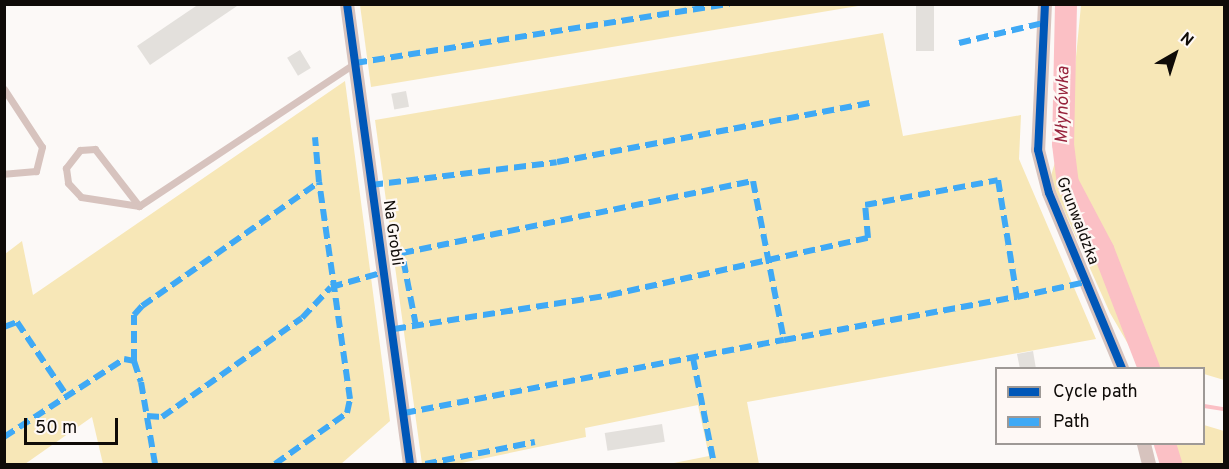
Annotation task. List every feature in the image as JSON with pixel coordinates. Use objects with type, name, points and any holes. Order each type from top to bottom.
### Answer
[{"type":"street","name":"Na Grobli","points":[[347,4],[410,465]]},
{"type":"street","name":"Grunwaldzka","points":[[1045,4],[1038,150],[1049,193],[1121,367]]},
{"type":"street","points":[[1144,445],[1149,465]]},
{"type":"lane","points":[[139,206],[95,149],[80,150],[66,168],[68,183],[81,197],[139,206],[355,63]]},
{"type":"lane","points":[[4,89],[42,147],[42,160],[36,171],[14,177],[4,174]]},
{"type":"shaded area","points":[[864,4],[371,87],[360,5]]},
{"type":"shaded area","points":[[1081,5],[1224,5],[1224,380],[1205,374],[1205,367],[1141,367],[1110,313],[1050,179],[1071,109]]},
{"type":"shaded area","points":[[883,33],[903,136],[1021,115],[1019,159],[1096,339],[747,402],[759,464],[669,464],[709,456],[698,405],[585,428],[586,437],[457,464],[422,464],[375,120]]},
{"type":"shaded area","points":[[345,81],[390,421],[341,464],[103,464],[92,417],[25,464],[5,464],[5,254],[22,241],[33,295]]},
{"type":"shaded area","points":[[1205,425],[1224,431],[1224,464],[1174,464],[1159,453],[1157,445],[1205,445]]},
{"type":"building","points":[[199,4],[240,4],[150,65],[137,46]]},
{"type":"building","points":[[916,4],[934,4],[934,51],[916,51]]},
{"type":"building","points":[[300,50],[311,68],[298,76],[287,58]]},
{"type":"building","points":[[406,91],[409,107],[394,110],[391,94]]},
{"type":"building","points":[[1033,351],[1036,367],[1020,367],[1017,354]]},
{"type":"building","points":[[662,424],[665,442],[608,451],[605,433]]},
{"type":"waterway","name":"Młynówka","points":[[1066,4],[1063,144],[1068,183],[1103,249],[1149,367]]},
{"type":"waterway","points":[[1205,406],[1224,409]]},
{"type":"waterway","name":"Młynówka","points":[[1165,445],[1171,464]]},
{"type":"marked path","points":[[355,63],[729,4]]},
{"type":"marked path","points":[[959,43],[1043,23]]},
{"type":"marked path","points":[[371,185],[557,162],[869,103]]},
{"type":"marked path","points":[[134,361],[134,315],[142,306],[319,182],[315,137]]},
{"type":"marked path","points":[[394,329],[610,295],[868,238],[865,205],[998,180],[1017,297],[1086,282]]},
{"type":"marked path","points":[[416,326],[402,253],[753,181],[784,340],[1017,297]]},
{"type":"marked path","points":[[275,464],[347,413],[350,399],[319,182]]},
{"type":"marked path","points":[[147,416],[162,417],[302,318],[331,287],[384,272]]},
{"type":"marked path","points":[[4,327],[17,322],[67,396]]},
{"type":"marked path","points":[[404,413],[784,340]]},
{"type":"marked path","points":[[693,358],[714,464]]},
{"type":"marked path","points":[[4,437],[124,359],[134,361],[141,382],[155,464]]},
{"type":"marked path","points":[[425,464],[535,442]]},
{"type":"cycle path","points":[[347,4],[410,464]]},
{"type":"cycle path","points":[[1045,4],[1038,150],[1049,193],[1122,367]]}]
